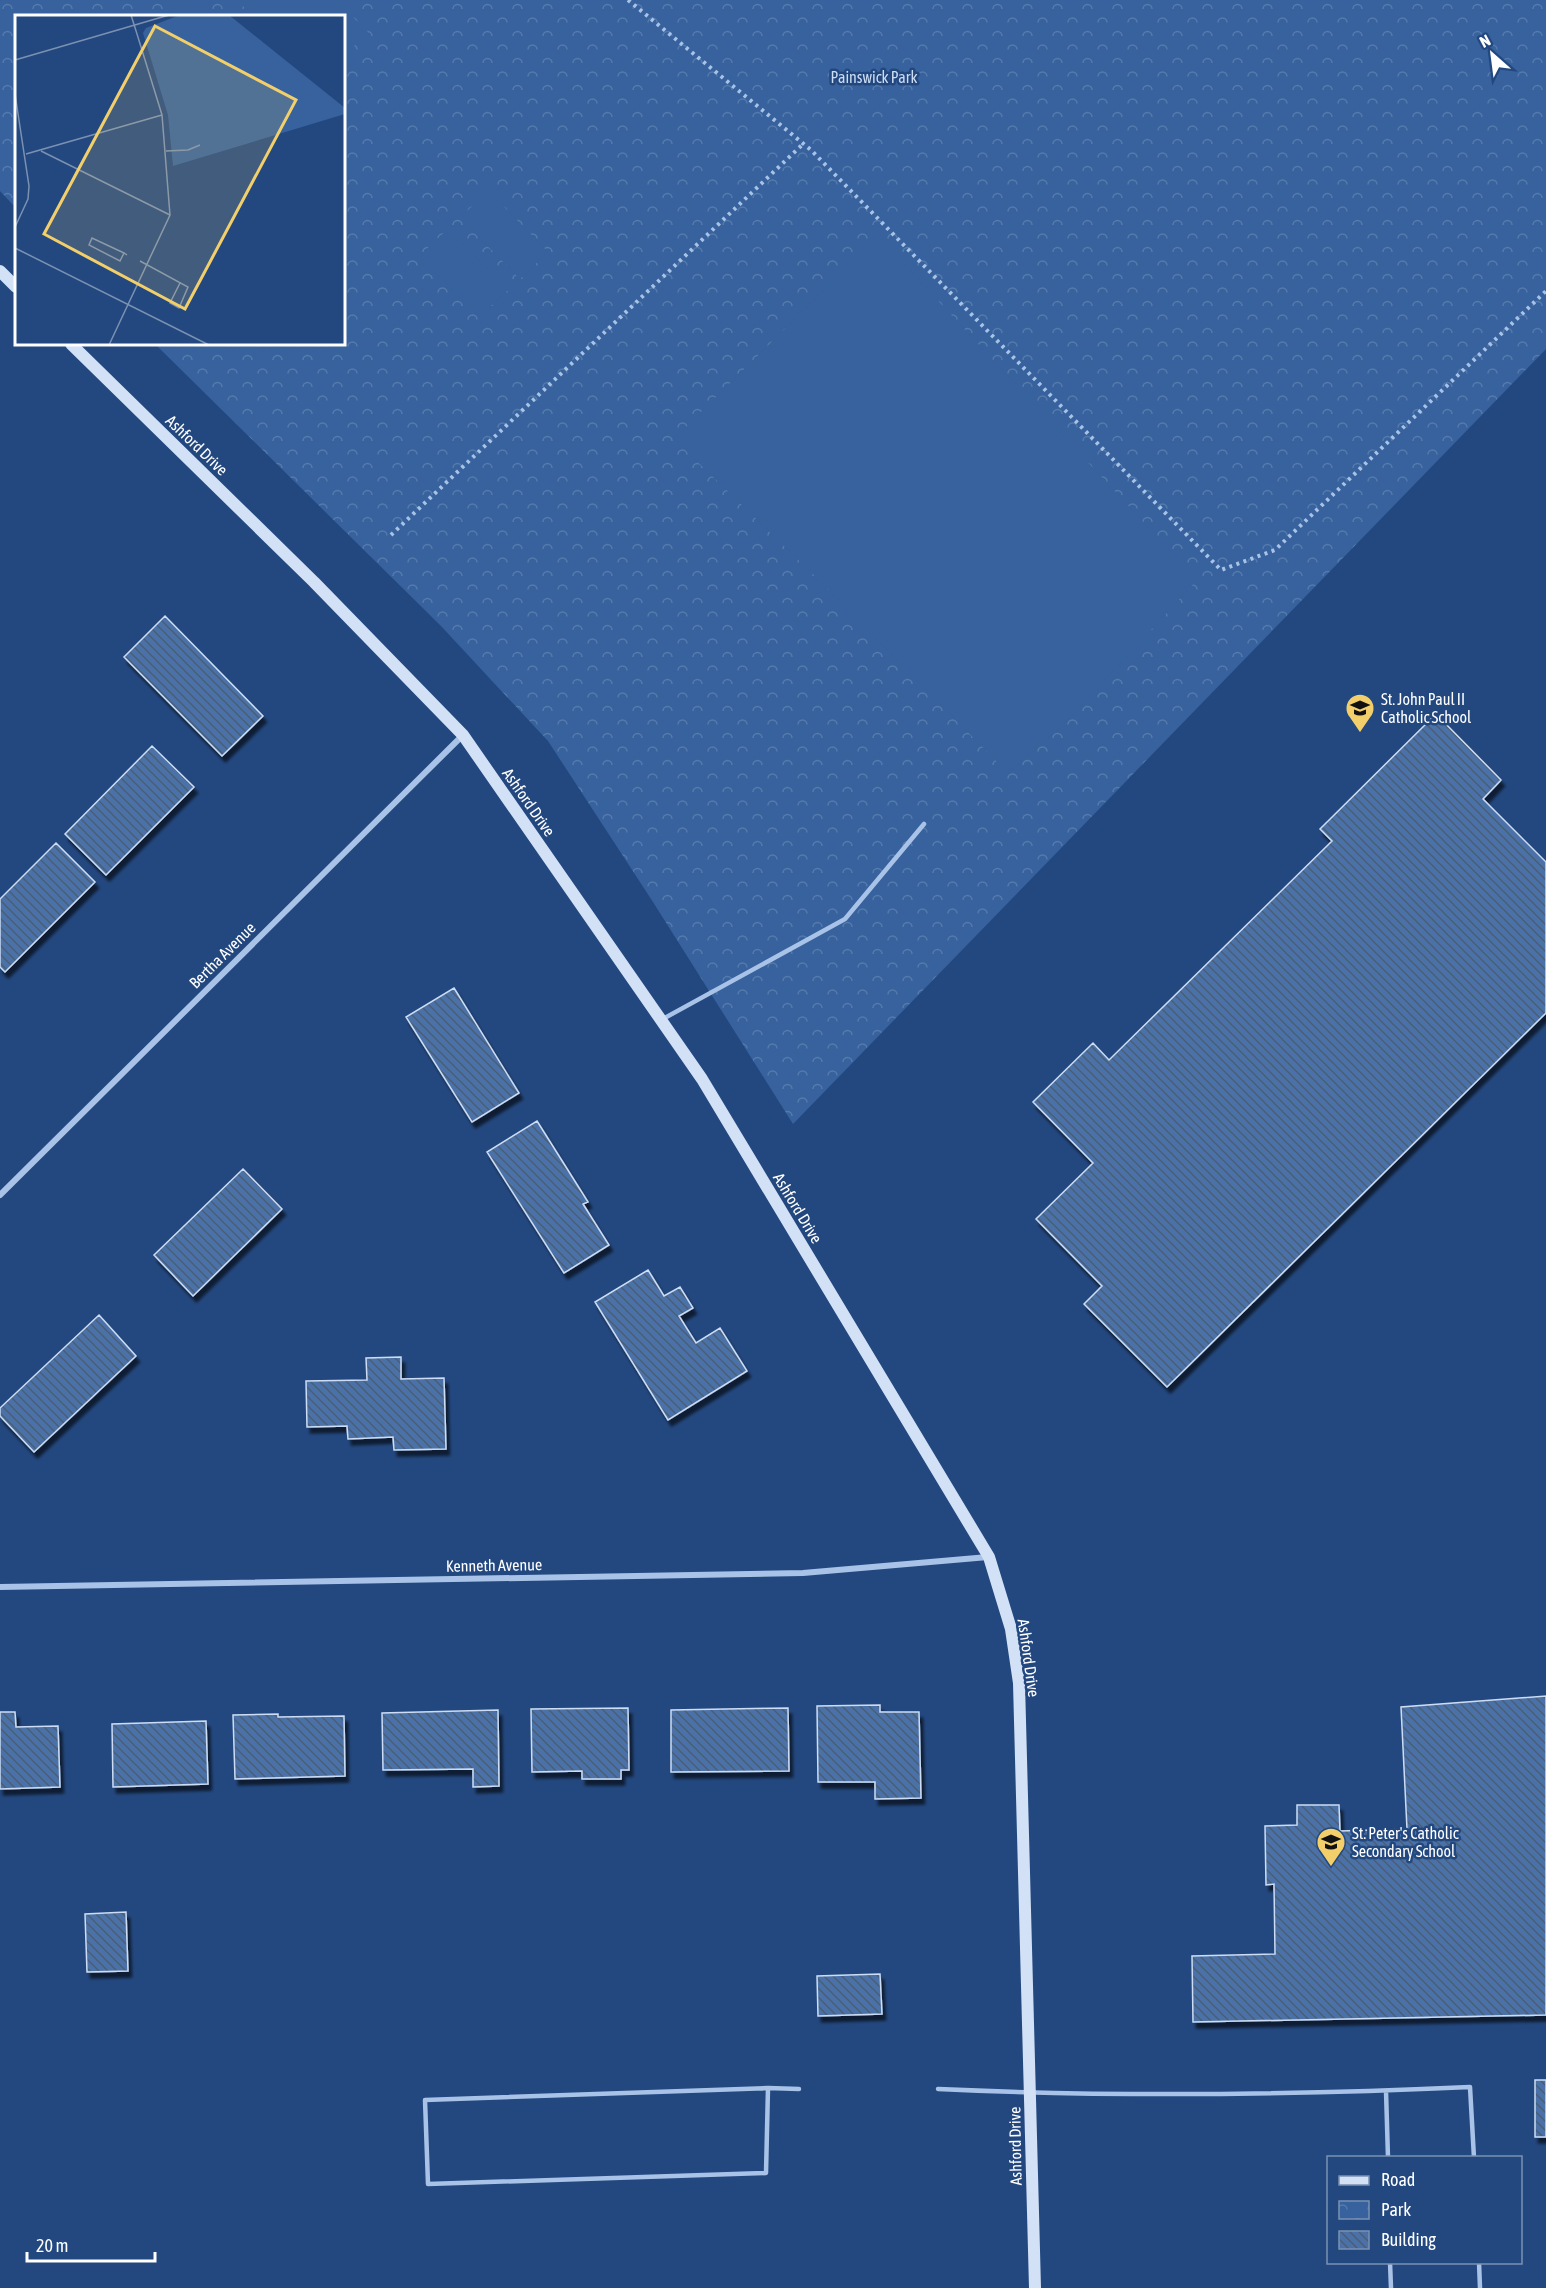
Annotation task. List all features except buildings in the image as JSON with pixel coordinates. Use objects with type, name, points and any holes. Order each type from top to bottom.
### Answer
[{"type":"main road","points":[[0,270],[15,286]]},
{"type":"main road","name":"Ashford Drive","points":[[72,345],[314,582],[462,735],[702,1079],[989,1557],[1011,1629],[1019,1683],[1035,2288]]},
{"type":"street","name":"Bertha Avenue","points":[[0,1195],[462,735]]},
{"type":"street","name":"Kenneth Avenue","points":[[0,1587],[803,1573],[989,1557]]},
{"type":"lane","points":[[660,1020],[845,919],[924,824]]},
{"type":"lane","points":[[938,2089],[1030,2093],[1386,2091],[1470,2087],[1474,2156]]},
{"type":"lane","points":[[768,2088],[766,2173],[428,2184],[425,2100],[768,2088],[799,2089]]},
{"type":"lane","points":[[1386,2091],[1388,2156]]},
{"type":"lane","points":[[1390,2264],[1391,2288]]},
{"type":"lane","points":[[1479,2264],[1480,2288]]},
{"type":"path","points":[[628,0],[803,144],[1221,570],[1275,550],[1546,291]]},
{"type":"path","points":[[391,535],[803,144]]},
{"type":"green space","name":"Painswick Park","points":[[0,0],[1546,0],[1546,349],[793,1124],[548,741],[441,626],[156,345],[345,345],[345,15],[15,15],[15,207],[0,191]]},
{"type":"green space","points":[[183,0],[203,0],[219,15],[167,15]]},
{"type":"green space","points":[[237,0],[336,0],[368,32],[345,55],[345,15],[252,15]]},
{"type":"green space","points":[[488,190],[548,252],[520,279],[460,218]]},
{"type":"green space","points":[[448,229],[508,290],[479,317],[419,256]]},
{"type":"green space","points":[[878,236],[1197,580],[1063,725],[1008,773],[810,571],[674,439]]},
{"type":"place","name":"St. John Paul II Catholic School","points":[[1360,734]]},
{"type":"place","name":"St. Peter's Catholic Secondary School","points":[[1331,1868]]}]
